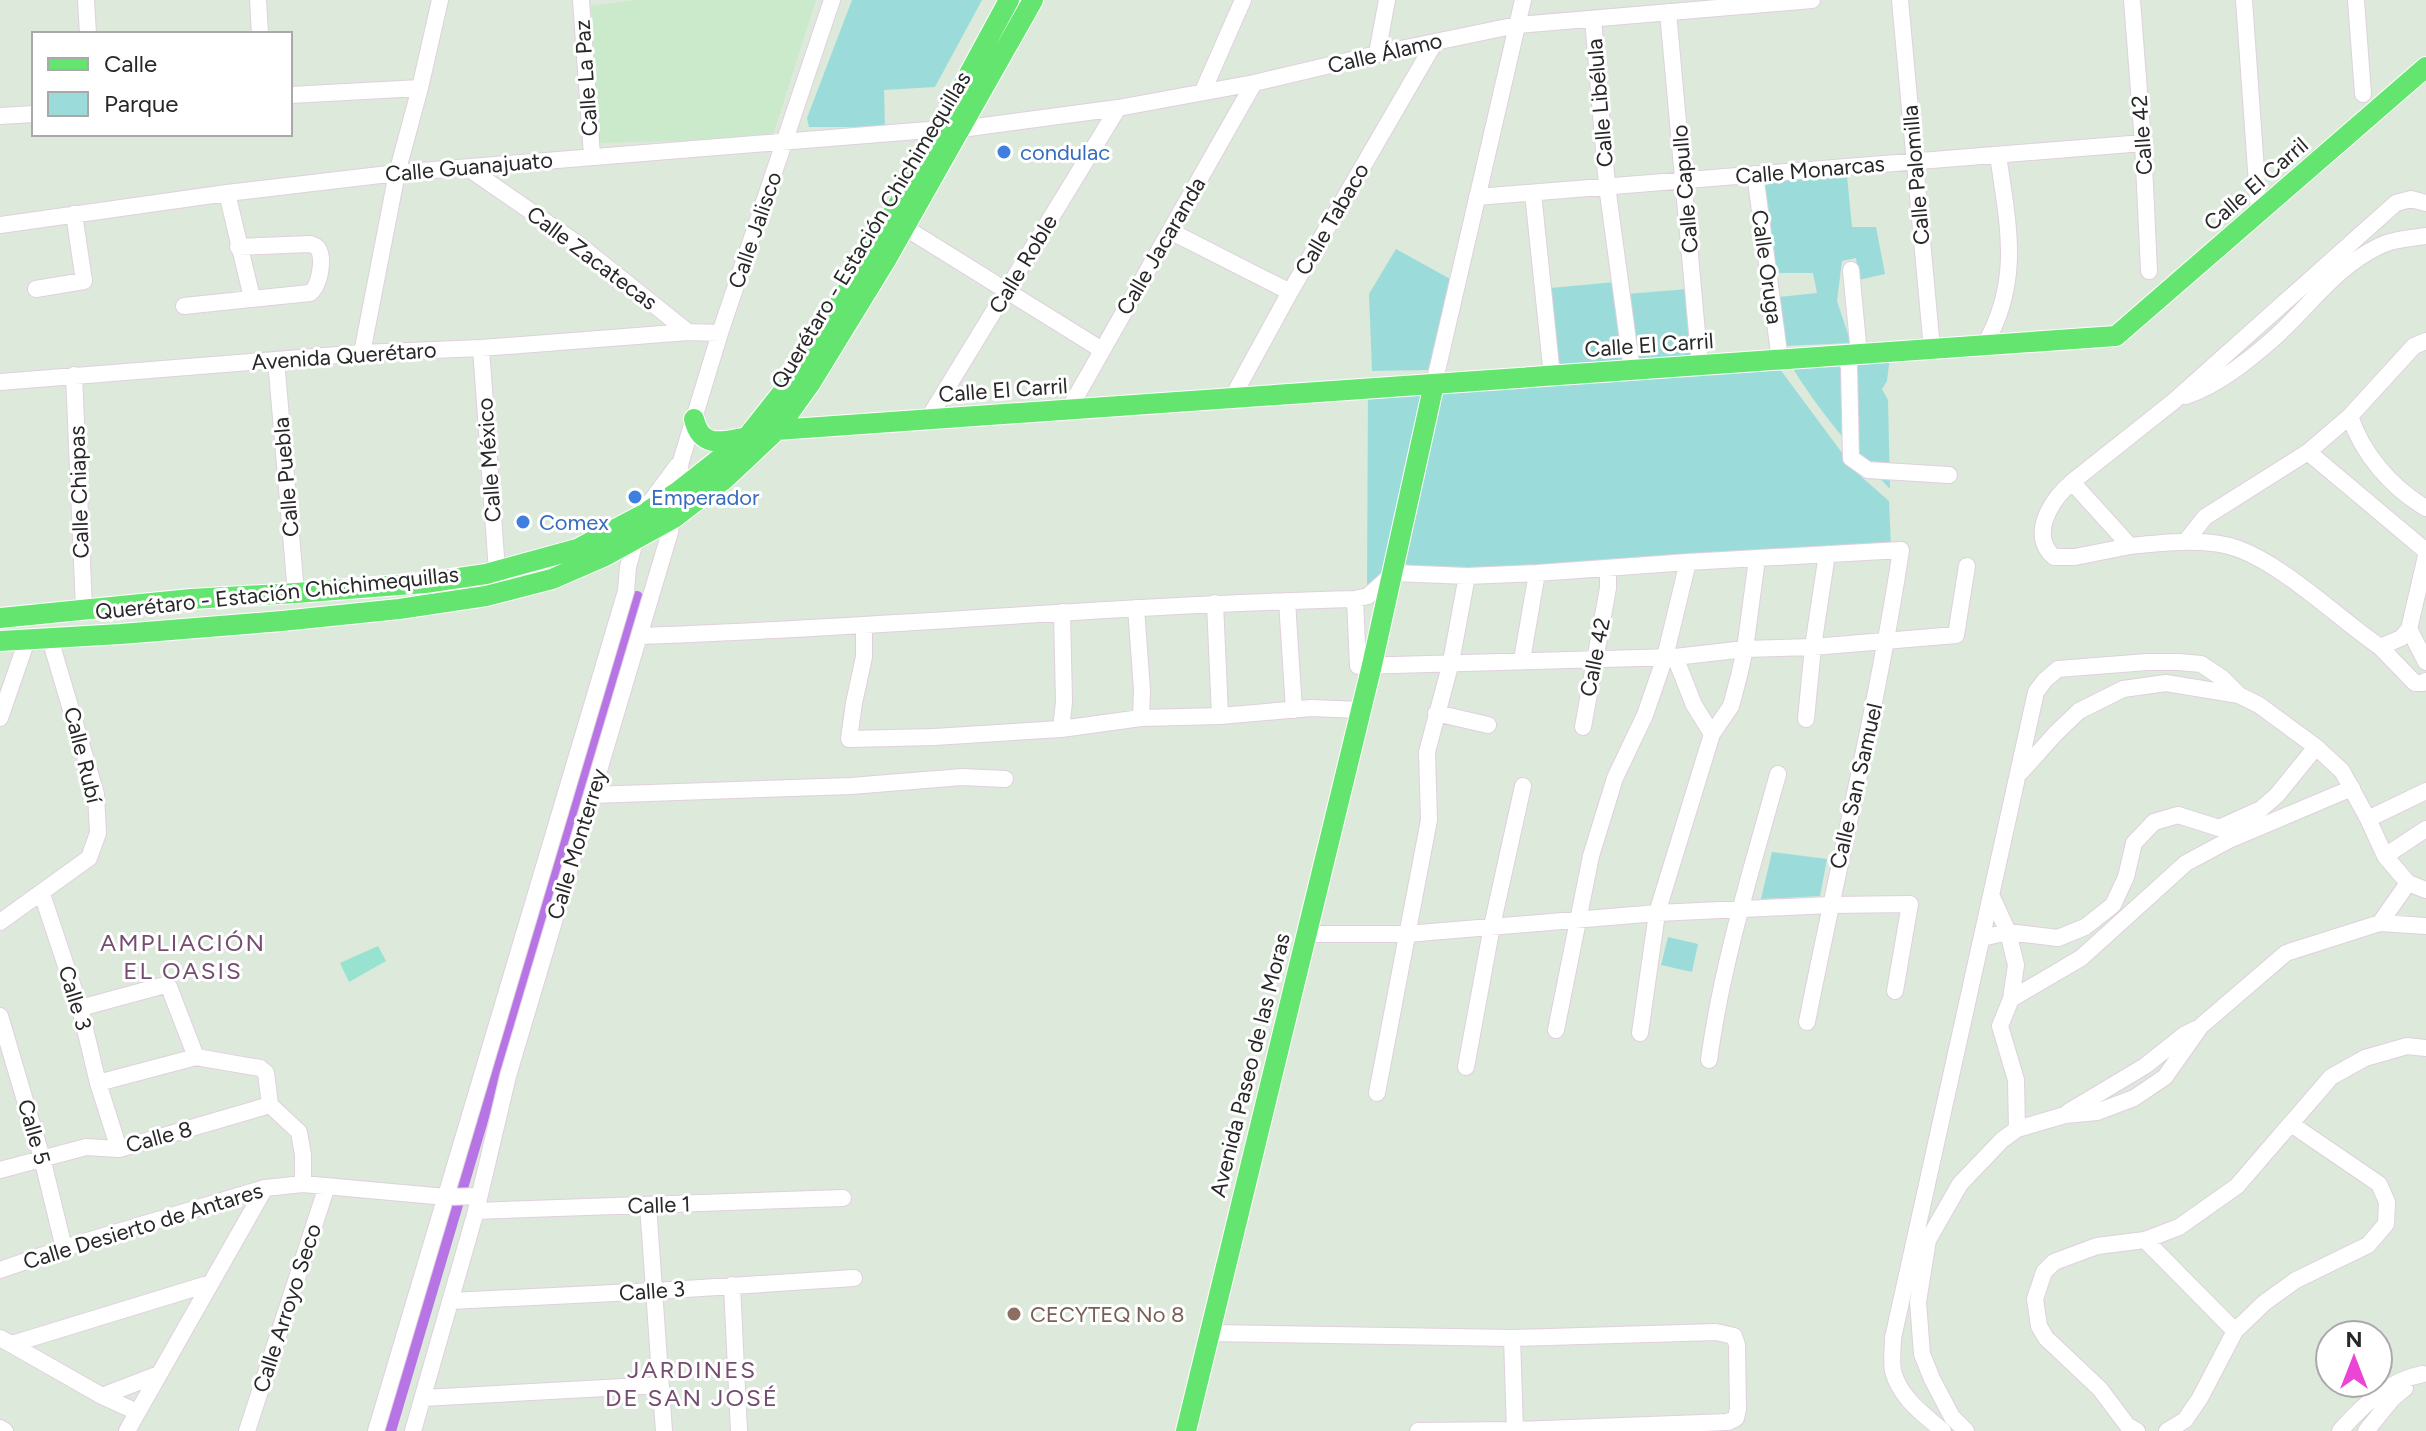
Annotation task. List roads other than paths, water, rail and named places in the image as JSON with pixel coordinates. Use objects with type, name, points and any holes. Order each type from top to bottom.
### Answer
[{"type":"main road","name":"Querétaro - Estación Chichimequillas","points":[[0,640],[50,639],[399,609],[486,596],[552,579],[605,556],[674,518],[726,478],[777,430],[827,357],[904,227],[1009,0]]},
{"type":"main road","name":"Querétaro - Estación Chichimequillas","points":[[0,618],[191,599],[425,583],[497,571],[577,549],[642,515],[676,493],[747,437],[789,384],[1033,0]]},
{"type":"main road","name":"Calle El Carril","points":[[777,430],[2116,336],[2426,67]]},
{"type":"main road","name":"Avenida Paseo de las Moras","points":[[1186,1431],[1394,573],[1434,384]]},
{"type":"main road","points":[[694,419],[702,438],[714,442],[747,437]]},
{"type":"main road","points":[[605,556],[622,559],[628,567]]},
{"type":"main road","points":[[177,629],[160,623],[159,611],[191,599]]},
{"type":"main road","points":[[0,640],[116,626],[122,621],[122,616],[118,608],[112,606]]},
{"type":"street","points":[[86,0],[88,32]]},
{"type":"street","points":[[258,0],[260,32]]},
{"type":"street","points":[[362,353],[397,173],[440,0]]},
{"type":"street","name":"Calle La Paz","points":[[581,0],[592,156]]},
{"type":"street","name":"Calle Jalisco","points":[[676,493],[681,461],[720,333],[832,0]]},
{"type":"street","points":[[1203,91],[1243,0]]},
{"type":"street","points":[[1377,54],[1387,0]]},
{"type":"street","points":[[1434,384],[1523,0]]},
{"type":"street","name":"Calle Álamo","points":[[951,129],[1118,108],[1254,83],[1517,25],[1812,0]]},
{"type":"street","name":"Calle Palomilla","points":[[1900,0],[1932,349]]},
{"type":"street","name":"Calle 42","points":[[2132,0],[2149,271]]},
{"type":"street","points":[[2244,0],[2259,213]]},
{"type":"street","points":[[2356,0],[2363,94]]},
{"type":"street","name":"Calle Capullo","points":[[1668,12],[1700,366]]},
{"type":"street","name":"Calle Libélula","points":[[1593,19],[1607,186]]},
{"type":"street","name":"Calle Tabaco","points":[[1232,398],[1435,42]]},
{"type":"street","name":"Calle Jacaranda","points":[[1069,409],[1254,83]]},
{"type":"street","points":[[292,95],[420,88]]},
{"type":"street","name":"Calle Roble","points":[[928,419],[1118,108]]},
{"type":"street","points":[[0,116],[32,114]]},
{"type":"street","name":"Calle Guanajuato","points":[[0,225],[397,173],[951,129]]},
{"type":"street","name":"Calle Monarcas","points":[[1477,197],[2143,143]]},
{"type":"street","points":[[1984,346],[1997,323],[2008,283],[2007,217],[1998,155]]},
{"type":"street","name":"Calle Zacatecas","points":[[468,168],[578,244],[688,332]]},
{"type":"street","name":"Calle Oruga","points":[[1755,174],[1780,360]]},
{"type":"street","points":[[1607,186],[1632,370]]},
{"type":"street","points":[[227,193],[252,298]]},
{"type":"street","points":[[1533,193],[1552,376]]},
{"type":"street","points":[[2426,203],[2411,199],[2396,203],[2174,401],[2059,493],[2047,513],[2042,538],[2045,549],[2054,557],[2075,557],[2130,546],[2186,541],[2238,548],[2273,567],[2380,647],[2415,683],[2426,681]]},
{"type":"street","points":[[36,289],[84,281],[74,214]]},
{"type":"street","points":[[2375,221],[2388,242]]},
{"type":"street","points":[[904,227],[1102,350]]},
{"type":"street","points":[[1170,231],[1290,292]]},
{"type":"street","points":[[2174,401],[2217,381],[2273,339],[2339,271],[2369,251],[2388,242],[2426,236]]},
{"type":"street","points":[[184,306],[316,290],[320,253],[316,246],[238,247]]},
{"type":"street","points":[[1851,270],[1851,458],[1868,470],[1949,475]]},
{"type":"street","points":[[688,332],[720,333]]},
{"type":"street","name":"Avenida Querétaro","points":[[0,382],[362,353],[481,348],[688,332]]},
{"type":"street","name":"Calle México","points":[[481,348],[497,571]]},
{"type":"street","points":[[2186,541],[2205,517],[2308,452],[2422,348]]},
{"type":"street","name":"Calle Puebla","points":[[276,360],[296,593]]},
{"type":"street","name":"Calle Chiapas","points":[[74,375],[84,609]]},
{"type":"street","points":[[2350,416],[2357,437],[2378,467],[2414,501],[2426,508]]},
{"type":"street","points":[[2308,452],[2426,553],[2409,629],[2401,638],[2380,647]]},
{"type":"street","name":"Calle Jalisco","points":[[642,515],[681,461]]},
{"type":"street","points":[[2072,482],[2130,546]]},
{"type":"street","name":"Calle Monterrey","points":[[413,1431],[451,1301],[508,1076],[674,518],[676,493]]},
{"type":"street","name":"Calle Monterrey","points":[[376,1431],[626,591],[628,567],[642,515]]},
{"type":"street","name":"Calle San Samuel","points":[[1807,1022],[1887,640],[1901,550],[1827,554]]},
{"type":"street","points":[[640,636],[864,626],[1215,603],[1355,599],[1368,596],[1394,573],[1467,576],[1537,573],[1827,554],[1806,719]]},
{"type":"street","points":[[1640,1033],[1657,913],[1712,734],[1731,706],[1745,649],[1757,559]]},
{"type":"street","points":[[1556,1030],[1591,856],[1615,778],[1670,657],[1688,562]]},
{"type":"street","points":[[1355,599],[1358,666],[1670,657],[1956,635],[1967,566]]},
{"type":"street","name":"Calle 42","points":[[1583,727],[1608,588],[1608,569]]},
{"type":"street","points":[[1522,660],[1537,573]]},
{"type":"street","points":[[1377,1093],[1429,820],[1427,752],[1451,662],[1467,576]]},
{"type":"street","points":[[626,591],[639,586],[649,596],[648,603]]},
{"type":"street","points":[[1287,601],[1294,710]]},
{"type":"street","points":[[1215,603],[1220,716]]},
{"type":"street","points":[[1136,608],[1141,718]]},
{"type":"street","points":[[1061,729],[1064,702],[1062,612]]},
{"type":"street","points":[[864,626],[864,657],[849,739],[1061,729],[1141,718],[1294,710],[1361,710]]},
{"type":"street","points":[[2409,629],[2426,662]]},
{"type":"street","name":"Calle Rubí","points":[[0,922],[89,858],[98,833],[96,794],[50,639]]},
{"type":"street","points":[[0,718],[27,640]]},
{"type":"street","points":[[1670,657],[1712,734]]},
{"type":"street","points":[[1943,1431],[1901,1392],[1892,1369],[1893,1338],[2036,692],[2058,669],[2147,662],[2201,664],[2222,678],[2239,695]]},
{"type":"street","points":[[2116,665],[2123,689]]},
{"type":"street","points":[[2019,775],[2079,711],[2123,689],[2166,683],[2239,695],[2259,705],[2316,747],[2342,771],[2385,856],[2408,883],[2426,890]]},
{"type":"street","points":[[1436,713],[1488,725]]},
{"type":"street","points":[[2030,720],[2043,730],[2056,733]]},
{"type":"street","points":[[1982,938],[2008,932],[2058,938],[2085,927],[2113,905],[2126,877],[2134,843],[2154,822],[2178,815],[2219,828],[2261,809],[2277,795],[2316,747]]},
{"type":"street","points":[[1709,1060],[1741,908],[1778,774]]},
{"type":"street","points":[[592,795],[851,786],[962,777],[1005,779]]},
{"type":"street","points":[[1466,1067],[1492,926],[1523,786]]},
{"type":"street","points":[[2011,999],[2081,958],[2186,863],[2229,840],[2352,788]]},
{"type":"street","points":[[2368,819],[2426,791]]},
{"type":"street","points":[[2385,856],[2426,829]]},
{"type":"street","points":[[2380,923],[2408,883]]},
{"type":"street","name":"Calle 3","points":[[42,894],[80,1008],[98,1083],[119,1149]]},
{"type":"street","points":[[1992,897],[2008,932],[2016,965],[2011,999],[2000,1026],[2016,1080],[2017,1129]]},
{"type":"street","points":[[1307,934],[1407,934],[1657,913],[1910,904],[1895,991]]},
{"type":"street","points":[[1966,1431],[1952,1417],[1922,1354],[1918,1302],[1928,1240],[1960,1184],[2002,1140],[2017,1129],[2065,1115],[2145,1066],[2184,1035],[2201,1026],[2286,953],[2380,923],[2426,926]]},
{"type":"street","points":[[80,1008],[165,985],[169,987],[196,1057]]},
{"type":"street","name":"Calle 5","points":[[0,1016],[42,1158],[64,1248]]},
{"type":"street","points":[[2137,1431],[2127,1425],[2100,1389],[2046,1338],[2039,1326],[2035,1299],[2044,1272],[2054,1262],[2097,1246],[2145,1240],[2179,1227],[2237,1186],[2331,1077],[2365,1058],[2407,1046],[2426,1048]]},
{"type":"street","points":[[98,1083],[196,1057],[260,1068],[266,1073],[270,1105],[299,1132],[303,1184]]},
{"type":"street","name":"Calle 8","points":[[0,1170],[86,1147],[119,1149],[270,1105]]},
{"type":"street","points":[[2167,1431],[2185,1420],[2235,1331],[2264,1303],[2296,1280],[2368,1245],[2386,1224],[2387,1202],[2379,1184],[2291,1124]]},
{"type":"street","points":[[1930,1172],[1937,1181],[1946,1185],[1960,1184]]},
{"type":"street","name":"Calle Desierto de Antares","points":[[0,1270],[265,1188],[303,1184],[476,1201]]},
{"type":"street","name":"Calle Arroyo Seco","points":[[247,1431],[327,1186]]},
{"type":"street","points":[[127,1431],[265,1188]]},
{"type":"street","name":"Calle 1","points":[[476,1201],[648,1205],[843,1198]]},
{"type":"street","points":[[648,1205],[664,1431]]},
{"type":"street","points":[[2145,1240],[2235,1331]]},
{"type":"street","name":"Calle 3","points":[[451,1301],[854,1278]]},
{"type":"street","points":[[6,1341],[211,1283]]},
{"type":"street","points":[[732,1285],[739,1431]]},
{"type":"street","points":[[1210,1333],[1512,1338],[1716,1332],[1734,1336],[1737,1345],[1739,1394],[1736,1418],[1728,1422],[1418,1431]]},
{"type":"street","points":[[1512,1338],[1515,1430]]},
{"type":"street","points":[[6,1341],[102,1396],[137,1412]]},
{"type":"street","points":[[102,1396],[159,1374]]},
{"type":"street","points":[[2340,1431],[2361,1407],[2405,1377],[2424,1374]]},
{"type":"street","points":[[2366,1431],[2393,1398],[2424,1374]]},
{"type":"street","points":[[423,1398],[661,1385]]},
{"type":"street","points":[[0,1428],[5,1431]]},
{"type":"waterway","points":[[390,1431],[637,597]]},
{"type":"place","name":"condulac","points":[[1004,152]]},
{"type":"place","name":"Emperador","points":[[635,497]]},
{"type":"place","name":"Comex","points":[[523,522]]},
{"type":"place","name":"CECYTEQ No 8","points":[[1014,1314]]},
{"type":"district","name":"AMPLIACIÓN EL OASIS","points":[[183,956]]},
{"type":"district","name":"JARDINES DE SAN JOSÉ","points":[[692,1383]]}]
